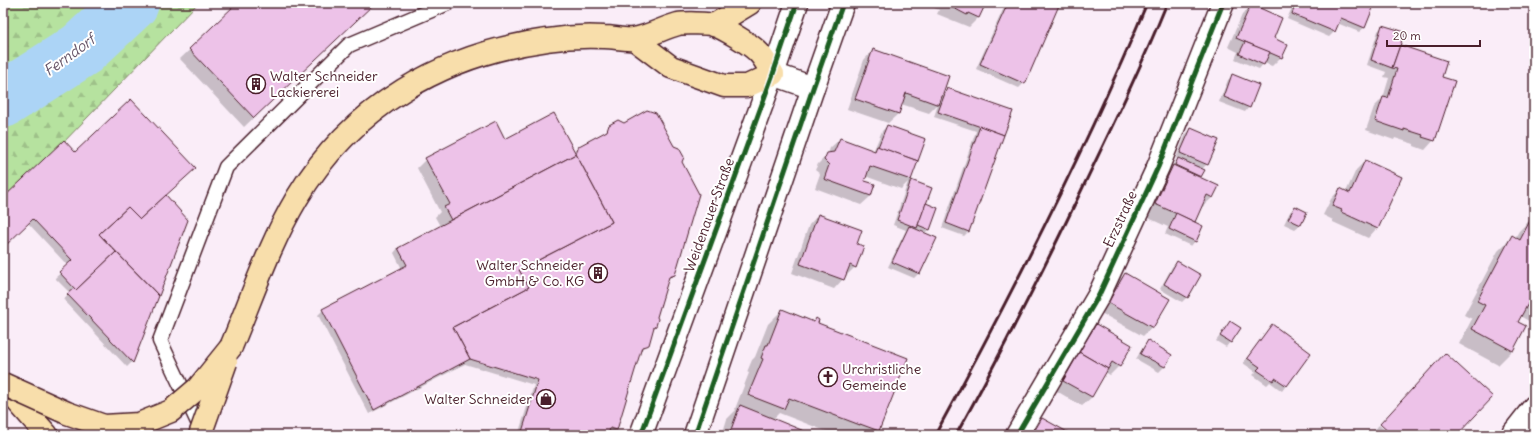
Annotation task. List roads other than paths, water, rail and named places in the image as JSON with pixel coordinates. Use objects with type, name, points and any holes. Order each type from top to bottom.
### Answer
[{"type":"highway","points":[[714,25],[745,5]]},
{"type":"highway","points":[[200,435],[231,347],[277,235],[297,198],[318,167],[340,141],[383,103],[410,85],[463,61],[490,51],[519,44],[562,38],[605,37],[634,39],[679,24],[714,25],[746,42],[758,52],[773,74],[747,86],[724,86],[671,68],[634,39]]},
{"type":"highway","points":[[3,384],[67,413],[104,426],[139,424],[171,411],[198,388],[231,347]]},
{"type":"highway","points":[[3,384],[47,435]]},
{"type":"main road","name":"Weidenauer Straße","points":[[641,435],[773,74],[797,3]]},
{"type":"main road","points":[[695,435],[843,3]]},
{"type":"main road","name":"Erzstraße","points":[[1017,435],[1099,295],[1158,167],[1224,3]]},
{"type":"main road","points":[[773,74],[813,88]]},
{"type":"main road","points":[[1512,435],[1534,407]]},
{"type":"lane","points":[[204,435],[160,341],[226,167],[349,45],[448,3]]},
{"type":"waterway","name":"Ferndorf","points":[[3,100],[82,49],[131,3]]},
{"type":"railway","points":[[935,435],[1047,222],[1099,113],[1147,3]]},
{"type":"railway","points":[[956,435],[1053,250],[1105,142],[1167,3]]},
{"type":"place","name":"Walter Schneider Lackiererei","points":[[256,84]]},
{"type":"place","name":"Walter Schneider GmbH & Co. KG","points":[[598,273]]},
{"type":"place","name":"Urchristliche Gemeinde","points":[[828,377]]},
{"type":"place","name":"Walter Schneider","points":[[546,399]]}]
